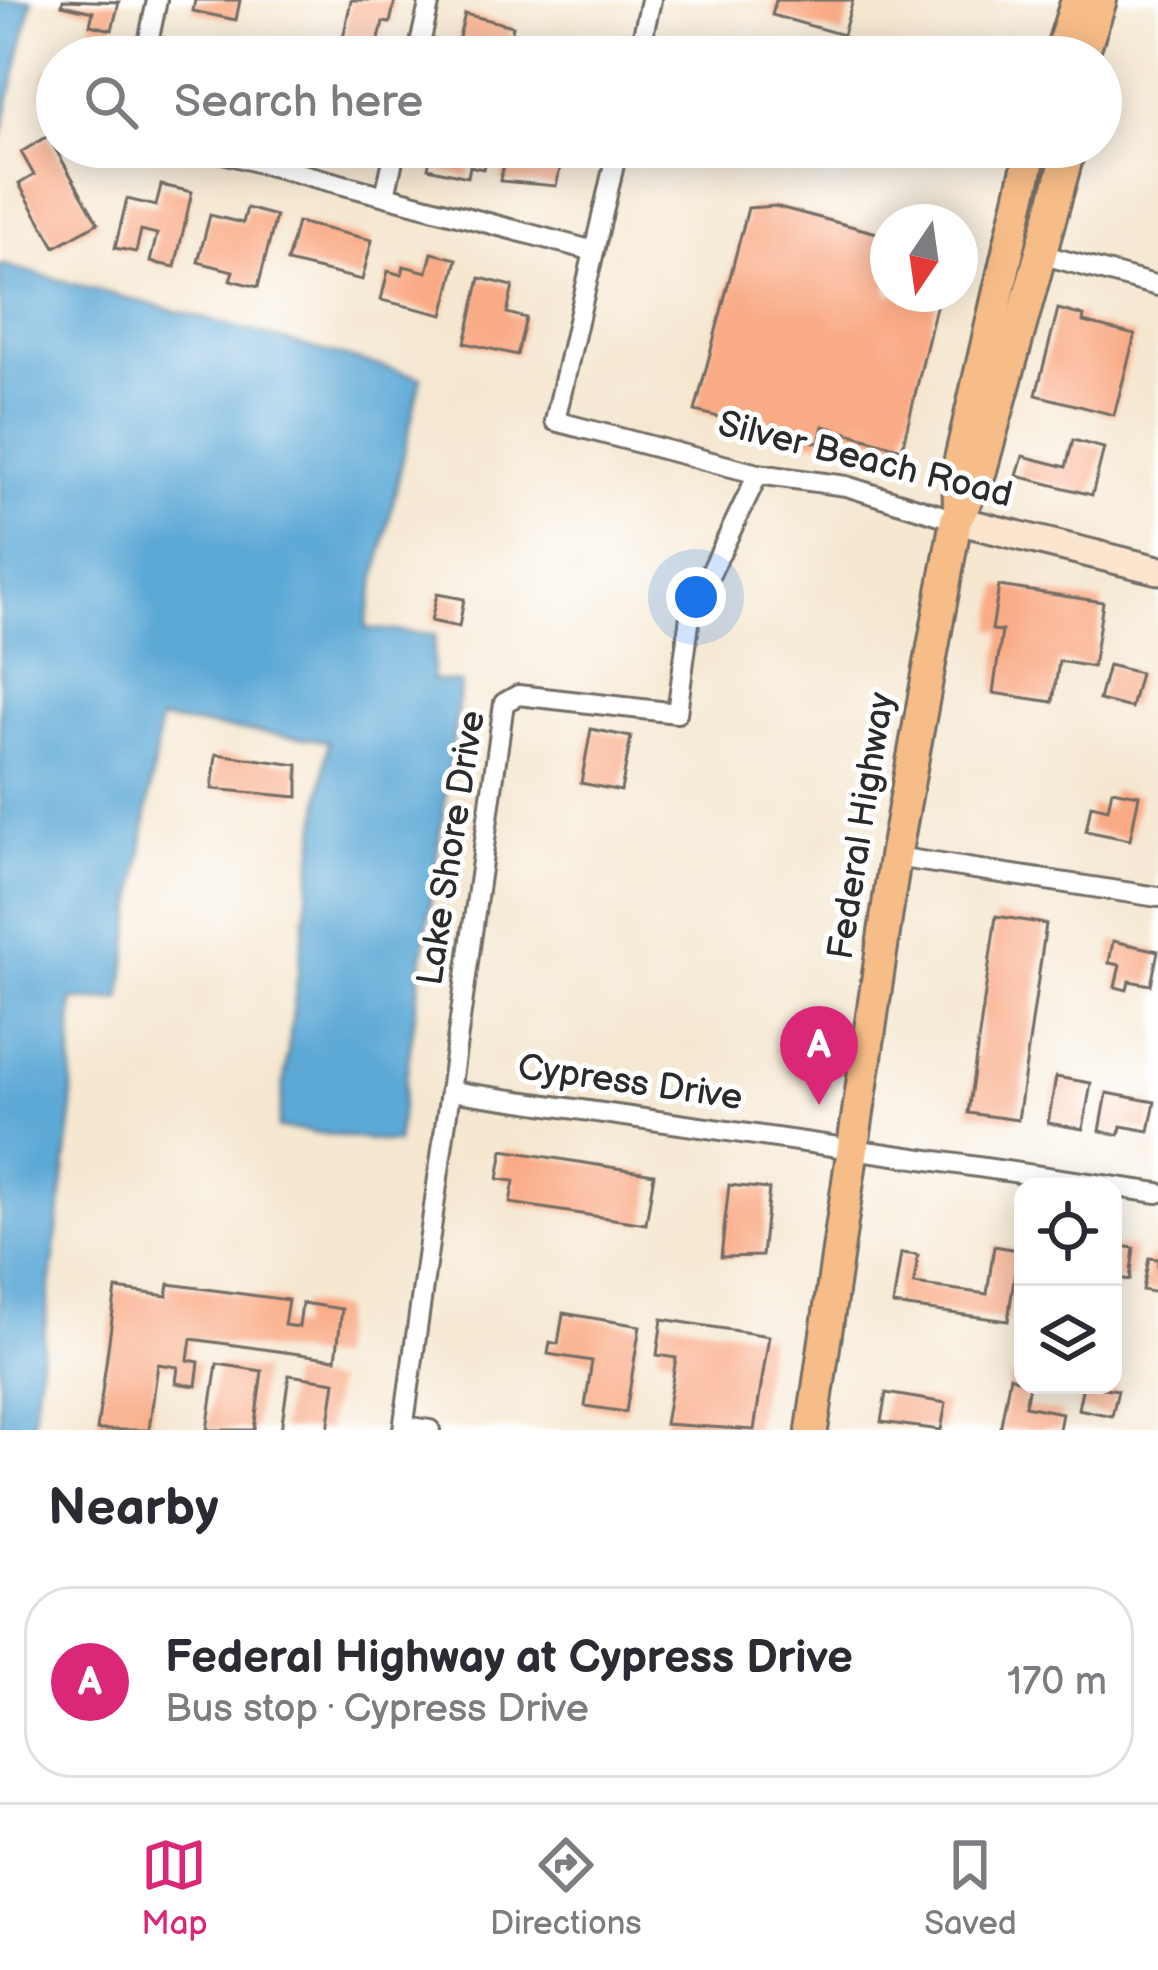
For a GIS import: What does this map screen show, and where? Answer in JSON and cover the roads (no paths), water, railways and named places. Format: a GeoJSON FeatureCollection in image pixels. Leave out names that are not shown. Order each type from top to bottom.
{"type":"FeatureCollection","features":[{"type":"Feature","properties":{"kind":"main road"},"geometry":{"type":"LineString","coordinates":[[1066,36],[1077,0]]}},
{"type":"Feature","properties":{"kind":"main road"},"geometry":{"type":"LineString","coordinates":[[1089,36],[1101,0]]}},
{"type":"Feature","properties":{"kind":"main road"},"geometry":{"type":"LineString","coordinates":[[1105,36],[1116,0]]}},
{"type":"Feature","properties":{"kind":"main road"},"geometry":{"type":"LineString","coordinates":[[958,514],[958,467],[1027,168]]}},
{"type":"Feature","properties":{"kind":"main road"},"geometry":{"type":"LineString","coordinates":[[958,514],[980,474],[1064,168]]}},
{"type":"Feature","properties":{"kind":"main road","name":"Federal Highway"},"geometry":{"type":"LineString","coordinates":[[812,1430],[895,857],[958,514]]}},
{"type":"Feature","properties":{"kind":"street"},"geometry":{"type":"LineString","coordinates":[[149,36],[157,0]]}},
{"type":"Feature","properties":{"kind":"street"},"geometry":{"type":"LineString","coordinates":[[422,36],[430,0]]}},
{"type":"Feature","properties":{"kind":"street"},"geometry":{"type":"LineString","coordinates":[[643,36],[651,0]]}},
{"type":"Feature","properties":{"kind":"street"},"geometry":{"type":"LineString","coordinates":[[281,168],[594,251],[613,168]]}},
{"type":"Feature","properties":{"kind":"street"},"geometry":{"type":"LineString","coordinates":[[385,195],[391,168]]}},
{"type":"Feature","properties":{"kind":"street","name":"Silver Beach Road"},"geometry":{"type":"LineString","coordinates":[[594,251],[555,421],[758,474],[847,486],[1158,570]]}},
{"type":"Feature","properties":{"kind":"street"},"geometry":{"type":"LineString","coordinates":[[1040,254],[1158,286]]}},
{"type":"Feature","properties":{"kind":"street","name":"Lake Shore Drive"},"geometry":{"type":"LineString","coordinates":[[404,1428],[504,703],[518,695],[677,713],[690,616],[758,474]]}},
{"type":"Feature","properties":{"kind":"street"},"geometry":{"type":"LineString","coordinates":[[895,857],[1158,896]]}},
{"type":"Feature","properties":{"kind":"street","name":"Cypress Drive"},"geometry":{"type":"LineString","coordinates":[[450,1091],[1158,1193]]}},
{"type":"Feature","properties":{"kind":"street"},"geometry":{"type":"LineString","coordinates":[[404,1428],[430,1430]]}},
{"type":"Feature","properties":{"kind":"water"},"geometry":{"type":"Polygon","coordinates":[[[0,0],[32,0],[0,142],[0,0]]]}},
{"type":"Feature","properties":{"kind":"water"},"geometry":{"type":"Polygon","coordinates":[[[0,264],[421,377],[365,628],[435,635],[432,680],[461,683],[397,1143],[278,1128],[328,741],[160,720],[121,1000],[72,1000],[72,1115],[32,1430],[0,1430],[0,264]]]}},
{"type":"Feature","properties":{"kind":"place","name":"Federal Highway at Cypress Drive"},"geometry":{"type":"Point","coordinates":[819,1105]}}]}
